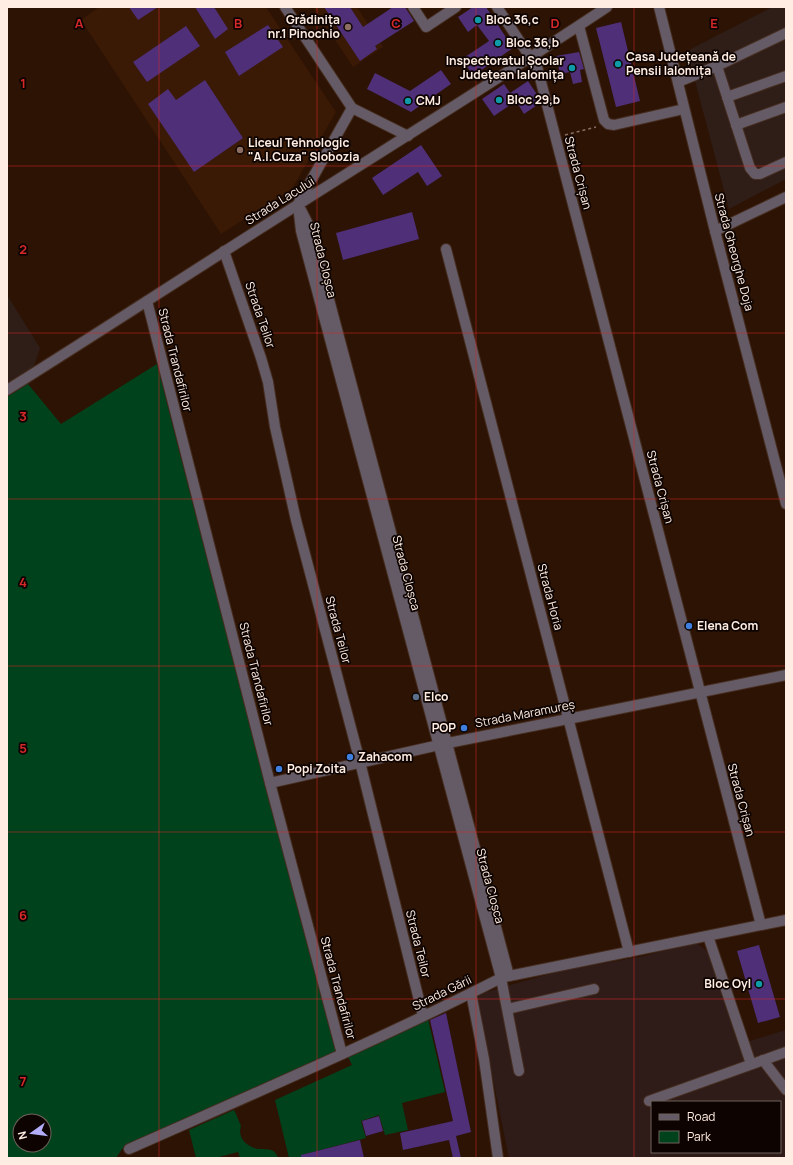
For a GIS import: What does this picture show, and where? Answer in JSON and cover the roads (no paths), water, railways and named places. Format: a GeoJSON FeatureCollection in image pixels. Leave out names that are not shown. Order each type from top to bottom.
{"type":"FeatureCollection","features":[{"type":"Feature","properties":{"kind":"street"},"geometry":{"type":"LineString","coordinates":[[285,7],[352,108],[408,136]]}},
{"type":"Feature","properties":{"kind":"street"},"geometry":{"type":"LineString","coordinates":[[413,7],[426,27],[456,7]]}},
{"type":"Feature","properties":{"kind":"street","name":"Strada Crișan"},"geometry":{"type":"LineString","coordinates":[[497,7],[532,56],[556,138],[761,925]]}},
{"type":"Feature","properties":{"kind":"street","name":"Strada Lacului"},"geometry":{"type":"LineString","coordinates":[[7,390],[224,251],[408,136],[607,7]]}},
{"type":"Feature","properties":{"kind":"street","name":"Strada Gheorghe Doja"},"geometry":{"type":"LineString","coordinates":[[659,7],[715,231],[786,504]]}},
{"type":"Feature","properties":{"kind":"street"},"geometry":{"type":"LineString","coordinates":[[579,26],[604,120],[608,124],[614,125],[684,109]]}},
{"type":"Feature","properties":{"kind":"street"},"geometry":{"type":"LineString","coordinates":[[678,82],[717,66],[786,33]]}},
{"type":"Feature","properties":{"kind":"street"},"geometry":{"type":"LineString","coordinates":[[717,66],[750,168],[754,174],[760,174],[786,162]]}},
{"type":"Feature","properties":{"kind":"street"},"geometry":{"type":"LineString","coordinates":[[727,97],[786,76]]}},
{"type":"Feature","properties":{"kind":"street"},"geometry":{"type":"LineString","coordinates":[[736,125],[786,107]]}},
{"type":"Feature","properties":{"kind":"street"},"geometry":{"type":"LineString","coordinates":[[298,205],[352,108]]}},
{"type":"Feature","properties":{"kind":"street"},"geometry":{"type":"LineString","coordinates":[[715,231],[786,197]]}},
{"type":"Feature","properties":{"kind":"street","name":"Strada Cloșca"},"geometry":{"type":"LineString","coordinates":[[298,205],[303,239],[443,744],[505,977],[508,1009],[519,1071]]}},
{"type":"Feature","properties":{"kind":"street","name":"Strada Horia"},"geometry":{"type":"LineString","coordinates":[[446,249],[629,952]]}},
{"type":"Feature","properties":{"kind":"street","name":"Strada Teilor"},"geometry":{"type":"LineString","coordinates":[[224,251],[268,382],[275,427],[296,520],[360,762],[423,1016]]}},
{"type":"Feature","properties":{"kind":"street","name":"Strada Trandafirilor"},"geometry":{"type":"LineString","coordinates":[[147,301],[270,783],[342,1054]]}},
{"type":"Feature","properties":{"kind":"street","name":"Strada Maramureș"},"geometry":{"type":"LineString","coordinates":[[270,783],[443,744],[786,675]]}},
{"type":"Feature","properties":{"kind":"street","name":"Strada Gării"},"geometry":{"type":"LineString","coordinates":[[129,1149],[342,1054],[505,977],[786,920]]}},
{"type":"Feature","properties":{"kind":"street"},"geometry":{"type":"LineString","coordinates":[[708,936],[751,1064]]}},
{"type":"Feature","properties":{"kind":"street"},"geometry":{"type":"LineString","coordinates":[[508,1009],[594,989]]}},
{"type":"Feature","properties":{"kind":"street"},"geometry":{"type":"LineString","coordinates":[[471,993],[484,1059],[498,1158]]}},
{"type":"Feature","properties":{"kind":"street"},"geometry":{"type":"LineString","coordinates":[[649,1101],[786,1052]]}},
{"type":"Feature","properties":{"kind":"street"},"geometry":{"type":"LineString","coordinates":[[763,1060],[786,1090]]}},
{"type":"Feature","properties":{"kind":"place","name":"Bloc 36,c"},"geometry":{"type":"Point","coordinates":[478,20]}},
{"type":"Feature","properties":{"kind":"place","name":"Grădinița nr.1 Pinochio"},"geometry":{"type":"Point","coordinates":[348,27]}},
{"type":"Feature","properties":{"kind":"place","name":"Bloc 36,b"},"geometry":{"type":"Point","coordinates":[498,43]}},
{"type":"Feature","properties":{"kind":"place","name":"Casa Județeană de Pensii Ialomița"},"geometry":{"type":"Point","coordinates":[618,64]}},
{"type":"Feature","properties":{"kind":"place","name":"Inspectoratul Școlar Județean Ialomița"},"geometry":{"type":"Point","coordinates":[572,68]}},
{"type":"Feature","properties":{"kind":"place","name":"Bloc 29,b"},"geometry":{"type":"Point","coordinates":[499,100]}},
{"type":"Feature","properties":{"kind":"place","name":"CMJ"},"geometry":{"type":"Point","coordinates":[408,101]}},
{"type":"Feature","properties":{"kind":"place","name":"Liceul Tehnologic \"A.I.Cuza\" Slobozia"},"geometry":{"type":"Point","coordinates":[240,150]}},
{"type":"Feature","properties":{"kind":"place","name":"Elena Com"},"geometry":{"type":"Point","coordinates":[689,626]}},
{"type":"Feature","properties":{"kind":"place","name":"Elco"},"geometry":{"type":"Point","coordinates":[416,697]}},
{"type":"Feature","properties":{"kind":"place","name":"POP"},"geometry":{"type":"Point","coordinates":[464,728]}},
{"type":"Feature","properties":{"kind":"place","name":"Zahacom"},"geometry":{"type":"Point","coordinates":[350,757]}},
{"type":"Feature","properties":{"kind":"place","name":"Popi Zoita"},"geometry":{"type":"Point","coordinates":[279,769]}},
{"type":"Feature","properties":{"kind":"place","name":"Bloc Oyl"},"geometry":{"type":"Point","coordinates":[759,984]}}]}
